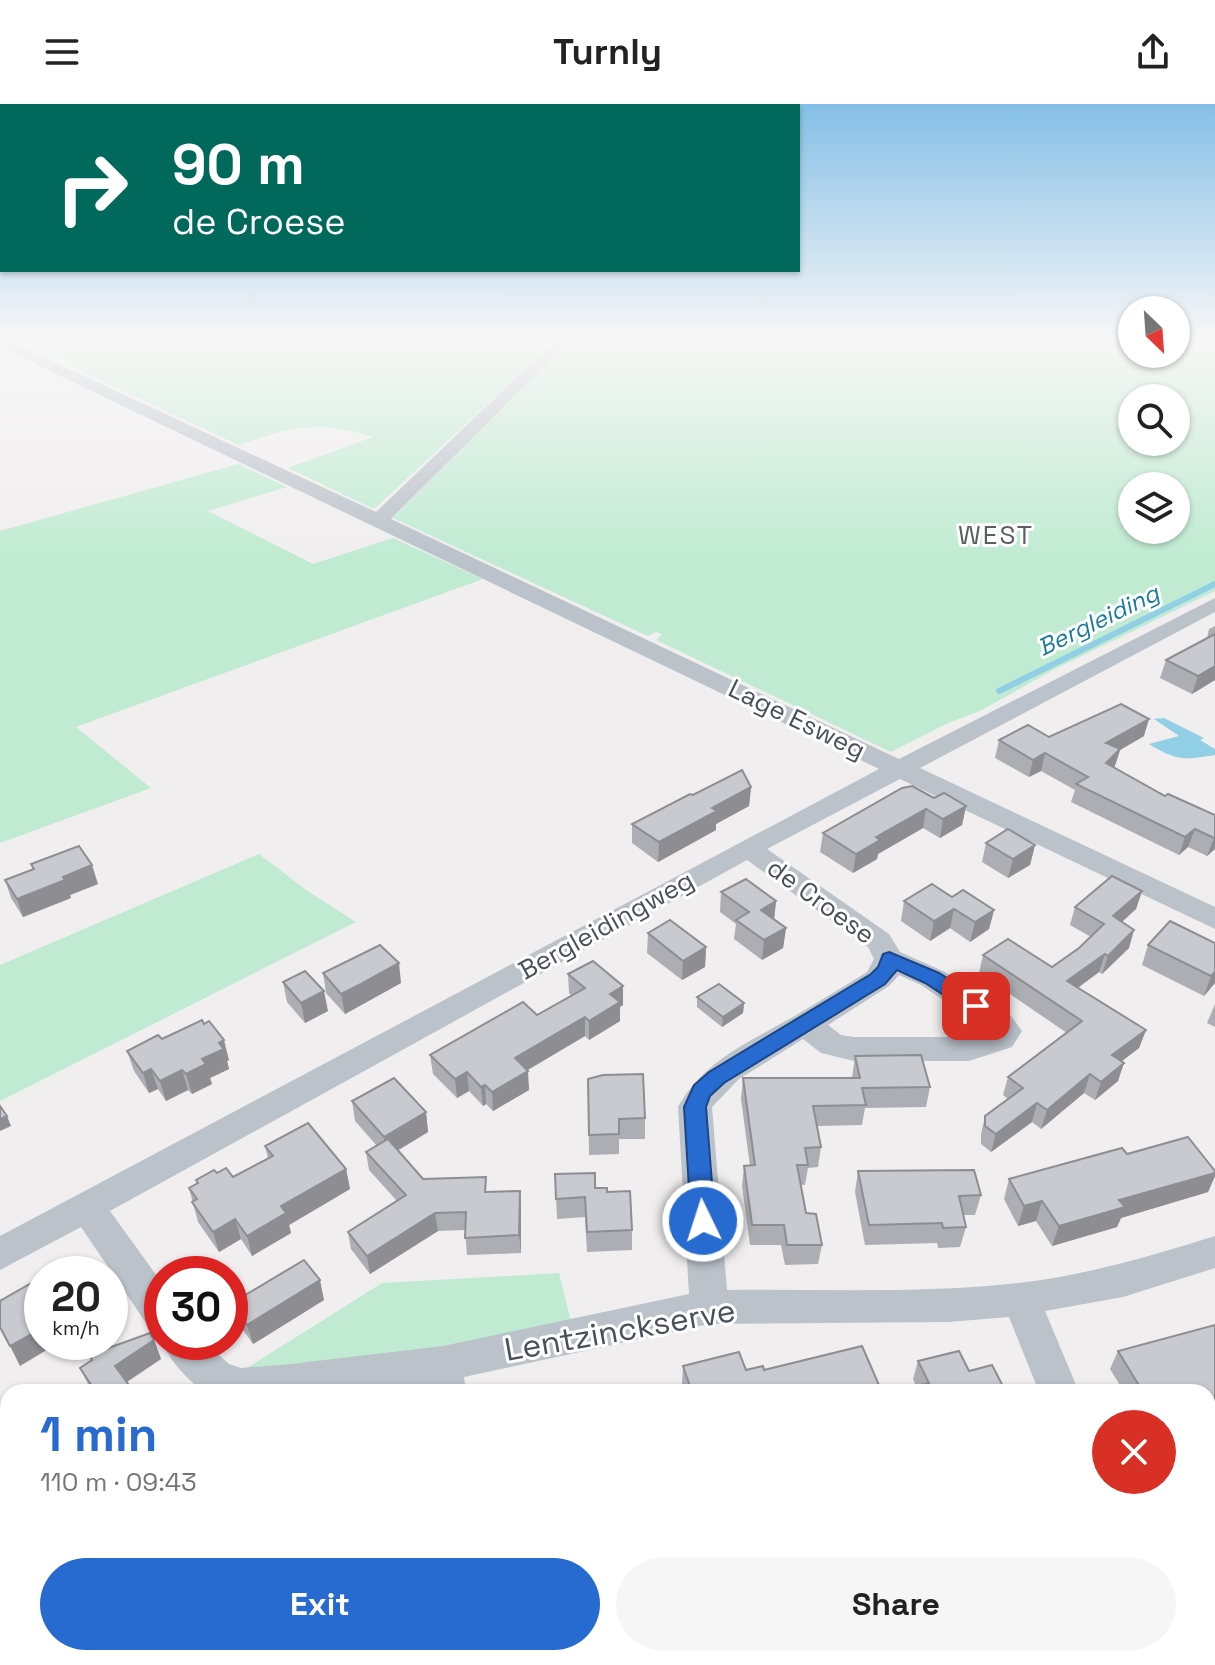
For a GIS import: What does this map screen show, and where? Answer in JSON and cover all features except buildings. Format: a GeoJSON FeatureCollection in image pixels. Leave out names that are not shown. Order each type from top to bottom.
{"type":"FeatureCollection","features":[{"type":"Feature","properties":{"kind":"street","name":"Lage Esweg"},"geometry":{"type":"LineString","coordinates":[[145,410],[1215,919]]}},
{"type":"Feature","properties":{"kind":"street"},"geometry":{"type":"LineString","coordinates":[[378,521],[492,410]]}},
{"type":"Feature","properties":{"kind":"street","name":"Bergleidingweg"},"geometry":{"type":"LineString","coordinates":[[0,1254],[748,848],[902,769],[1107,657],[1215,604]]}},
{"type":"Feature","properties":{"kind":"street","name":"de Croese"},"geometry":{"type":"LineString","coordinates":[[748,848],[879,941],[889,959],[932,978],[997,1020],[1006,1031],[1001,1039],[969,1049],[854,1049],[832,1045],[805,1024]]}},
{"type":"Feature","properties":{"kind":"street","name":"de Croese"},"geometry":{"type":"LineString","coordinates":[[709,1307],[695,1107],[701,1091],[717,1077],[878,979],[887,970],[889,959]]}},
{"type":"Feature","properties":{"kind":"street"},"geometry":{"type":"LineString","coordinates":[[87,1207],[144,1288]]}},
{"type":"Feature","properties":{"kind":"street","name":"Lentzinckserve"},"geometry":{"type":"LineString","coordinates":[[292,1384],[444,1378],[709,1307],[948,1305],[1021,1299],[1123,1281],[1215,1252]]}},
{"type":"Feature","properties":{"kind":"street"},"geometry":{"type":"LineString","coordinates":[[1021,1299],[1056,1384]]}},
{"type":"Feature","properties":{"kind":"street","name":"Lentzinckserve"},"geometry":{"type":"LineString","coordinates":[[195,1360],[217,1379],[234,1384]]}},
{"type":"Feature","properties":{"kind":"green space"},"geometry":{"type":"Polygon","coordinates":[[[164,410],[481,410],[374,509],[288,468],[373,437],[320,427],[275,433],[239,445],[164,410]]]}},
{"type":"Feature","properties":{"kind":"green space"},"geometry":{"type":"Polygon","coordinates":[[[501,410],[1118,410],[1118,456],[1190,456],[1190,410],[1215,410],[1215,591],[1053,670],[982,710],[891,752],[656,640],[662,634],[656,632],[648,636],[393,518],[501,410]]]}},
{"type":"Feature","properties":{"kind":"green space"},"geometry":{"type":"Polygon","coordinates":[[[238,464],[287,487],[208,511],[313,564],[393,538],[483,579],[76,727],[151,788],[0,843],[0,531],[238,464]]]}},
{"type":"Feature","properties":{"kind":"green space"},"geometry":{"type":"Polygon","coordinates":[[[259,854],[309,892],[356,922],[0,1101],[0,965],[259,854]]]}},
{"type":"Feature","properties":{"kind":"green space"},"geometry":{"type":"Polygon","coordinates":[[[559,1273],[571,1321],[436,1350],[239,1373],[382,1283],[559,1273]]]}},
{"type":"Feature","properties":{"kind":"water"},"geometry":{"type":"Polygon","coordinates":[[[1164,718],[1204,738],[1200,740],[1215,749],[1215,755],[1180,758],[1149,744],[1179,736],[1154,719],[1164,718]]]}},
{"type":"Feature","properties":{"kind":"waterway","name":"Bergleiding"},"geometry":{"type":"LineString","coordinates":[[999,691],[1215,584]]}},
{"type":"Feature","properties":{"kind":"district","name":"WEST"},"geometry":{"type":"Point","coordinates":[996,535]}},
{"type":"Feature","properties":{"kind":"route"},"geometry":{"type":"LineString","coordinates":[[703,1221],[695,1107],[701,1091],[717,1077],[878,979],[887,970],[889,959],[932,978],[976,1006]]}}]}
